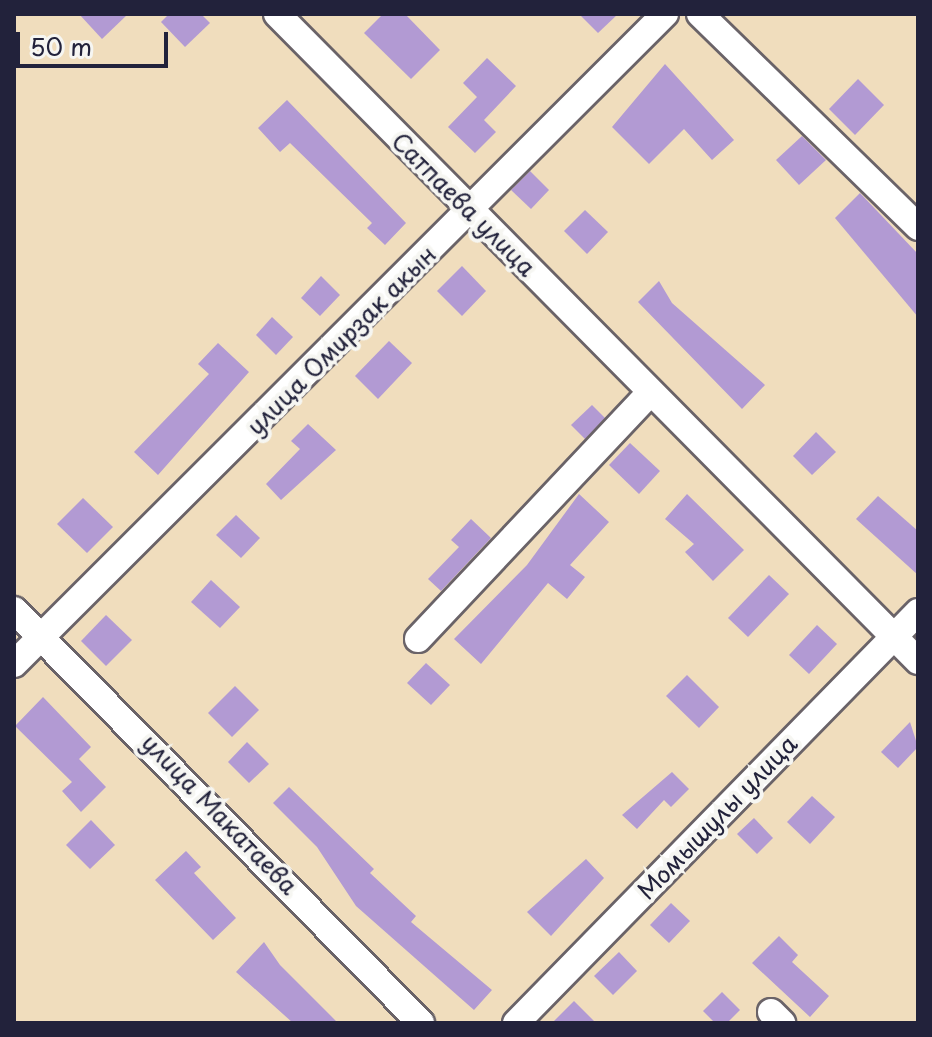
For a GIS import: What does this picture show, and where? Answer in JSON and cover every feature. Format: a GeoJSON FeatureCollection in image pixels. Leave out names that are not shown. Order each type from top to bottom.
{"type":"FeatureCollection","features":[{"type":"Feature","properties":{"kind":"street","name":"Сатпаева улица"},"geometry":{"type":"LineString","coordinates":[[277,14],[918,661]]}},
{"type":"Feature","properties":{"kind":"street","name":"улица Омирзак акын"},"geometry":{"type":"LineString","coordinates":[[14,664],[471,212],[665,14]]}},
{"type":"Feature","properties":{"kind":"street"},"geometry":{"type":"LineString","coordinates":[[700,14],[918,227]]}},
{"type":"Feature","properties":{"kind":"street"},"geometry":{"type":"LineString","coordinates":[[418,639],[650,393]]}},
{"type":"Feature","properties":{"kind":"street","name":"улица Макатаева"},"geometry":{"type":"LineString","coordinates":[[14,610],[421,1023]]}},
{"type":"Feature","properties":{"kind":"street","name":"Момышулы улица"},"geometry":{"type":"LineString","coordinates":[[516,1023],[918,612]]}},
{"type":"Feature","properties":{"kind":"building"},"geometry":{"type":"Polygon","coordinates":[[[79,14],[128,14],[102,39],[79,14]]]}},
{"type":"Feature","properties":{"kind":"building"},"geometry":{"type":"Polygon","coordinates":[[[169,14],[201,14],[210,23],[185,47],[161,22],[169,14]]]}},
{"type":"Feature","properties":{"kind":"building"},"geometry":{"type":"Polygon","coordinates":[[[383,14],[405,14],[440,50],[411,79],[364,33],[383,14]]]}},
{"type":"Feature","properties":{"kind":"building"},"geometry":{"type":"Polygon","coordinates":[[[579,14],[618,14],[598,33],[579,14]]]}},
{"type":"Feature","properties":{"kind":"building"},"geometry":{"type":"Polygon","coordinates":[[[487,58],[516,86],[484,120],[496,132],[475,153],[448,127],[477,97],[463,83],[487,58]]]}},
{"type":"Feature","properties":{"kind":"building"},"geometry":{"type":"Polygon","coordinates":[[[665,64],[734,140],[712,160],[684,129],[649,164],[612,127],[665,64]]]}},
{"type":"Feature","properties":{"kind":"building"},"geometry":{"type":"Polygon","coordinates":[[[858,79],[884,105],[855,135],[829,109],[858,79]]]}},
{"type":"Feature","properties":{"kind":"building"},"geometry":{"type":"Polygon","coordinates":[[[287,100],[406,223],[385,245],[367,228],[372,223],[290,143],[280,152],[258,128],[287,100]]]}},
{"type":"Feature","properties":{"kind":"building"},"geometry":{"type":"Polygon","coordinates":[[[802,136],[826,160],[799,185],[776,160],[802,136]]]}},
{"type":"Feature","properties":{"kind":"building"},"geometry":{"type":"Polygon","coordinates":[[[530,171],[549,190],[531,209],[511,190],[530,171]]]}},
{"type":"Feature","properties":{"kind":"building"},"geometry":{"type":"Polygon","coordinates":[[[860,193],[918,254],[918,317],[835,218],[860,193]]]}},
{"type":"Feature","properties":{"kind":"building"},"geometry":{"type":"Polygon","coordinates":[[[585,210],[608,232],[587,254],[564,231],[585,210]]]}},
{"type":"Feature","properties":{"kind":"building"},"geometry":{"type":"Polygon","coordinates":[[[462,266],[486,291],[462,316],[437,291],[462,266]]]}},
{"type":"Feature","properties":{"kind":"building"},"geometry":{"type":"Polygon","coordinates":[[[321,276],[340,295],[320,316],[301,298],[321,276]]]}},
{"type":"Feature","properties":{"kind":"building"},"geometry":{"type":"Polygon","coordinates":[[[659,281],[672,303],[765,385],[742,409],[638,302],[659,281]]]}},
{"type":"Feature","properties":{"kind":"building"},"geometry":{"type":"Polygon","coordinates":[[[272,317],[293,337],[276,355],[256,335],[272,317]]]}},
{"type":"Feature","properties":{"kind":"building"},"geometry":{"type":"Polygon","coordinates":[[[389,341],[412,363],[378,399],[355,376],[389,341]]]}},
{"type":"Feature","properties":{"kind":"building"},"geometry":{"type":"Polygon","coordinates":[[[218,343],[249,372],[158,475],[134,452],[209,374],[198,364],[218,343]]]}},
{"type":"Feature","properties":{"kind":"building"},"geometry":{"type":"Polygon","coordinates":[[[592,405],[605,418],[585,439],[571,425],[592,405]]]}},
{"type":"Feature","properties":{"kind":"building"},"geometry":{"type":"Polygon","coordinates":[[[308,424],[336,450],[281,500],[266,484],[300,449],[291,441],[308,424]]]}},
{"type":"Feature","properties":{"kind":"building"},"geometry":{"type":"Polygon","coordinates":[[[816,432],[836,452],[812,475],[793,456],[816,432]]]}},
{"type":"Feature","properties":{"kind":"building"},"geometry":{"type":"Polygon","coordinates":[[[630,443],[660,471],[639,494],[609,465],[630,443]]]}},
{"type":"Feature","properties":{"kind":"building"},"geometry":{"type":"Polygon","coordinates":[[[579,494],[609,522],[570,565],[585,577],[567,599],[548,583],[481,664],[454,639],[527,565],[579,494]]]}},
{"type":"Feature","properties":{"kind":"building"},"geometry":{"type":"Polygon","coordinates":[[[687,494],[744,550],[713,581],[685,552],[694,544],[665,519],[687,494]]]}},
{"type":"Feature","properties":{"kind":"building"},"geometry":{"type":"Polygon","coordinates":[[[878,496],[918,531],[918,575],[856,519],[878,496]]]}},
{"type":"Feature","properties":{"kind":"building"},"geometry":{"type":"Polygon","coordinates":[[[83,498],[113,527],[87,553],[57,524],[83,498]]]}},
{"type":"Feature","properties":{"kind":"building"},"geometry":{"type":"Polygon","coordinates":[[[236,515],[260,538],[241,558],[216,535],[236,515]]]}},
{"type":"Feature","properties":{"kind":"building"},"geometry":{"type":"Polygon","coordinates":[[[471,519],[491,538],[441,591],[428,579],[459,547],[451,540],[471,519]]]}},
{"type":"Feature","properties":{"kind":"building"},"geometry":{"type":"Polygon","coordinates":[[[769,575],[789,594],[748,637],[728,618],[769,575]]]}},
{"type":"Feature","properties":{"kind":"building"},"geometry":{"type":"Polygon","coordinates":[[[211,580],[240,607],[220,628],[191,602],[211,580]]]}},
{"type":"Feature","properties":{"kind":"building"},"geometry":{"type":"Polygon","coordinates":[[[106,615],[132,640],[106,666],[81,641],[106,615]]]}},
{"type":"Feature","properties":{"kind":"building"},"geometry":{"type":"Polygon","coordinates":[[[817,625],[837,644],[809,674],[789,655],[817,625]]]}},
{"type":"Feature","properties":{"kind":"building"},"geometry":{"type":"Polygon","coordinates":[[[426,663],[450,685],[431,705],[407,683],[426,663]]]}},
{"type":"Feature","properties":{"kind":"building"},"geometry":{"type":"Polygon","coordinates":[[[687,675],[719,707],[699,728],[666,696],[687,675]]]}},
{"type":"Feature","properties":{"kind":"building"},"geometry":{"type":"Polygon","coordinates":[[[235,686],[259,710],[232,737],[208,713],[235,686]]]}},
{"type":"Feature","properties":{"kind":"building"},"geometry":{"type":"Polygon","coordinates":[[[43,697],[91,747],[79,759],[106,787],[81,812],[62,791],[72,782],[15,726],[43,697]]]}},
{"type":"Feature","properties":{"kind":"building"},"geometry":{"type":"Polygon","coordinates":[[[910,722],[918,747],[898,768],[881,752],[910,722]]]}},
{"type":"Feature","properties":{"kind":"building"},"geometry":{"type":"Polygon","coordinates":[[[247,742],[269,764],[249,783],[228,762],[247,742]]]}},
{"type":"Feature","properties":{"kind":"building"},"geometry":{"type":"Polygon","coordinates":[[[672,772],[689,789],[671,807],[664,800],[637,829],[622,815],[672,772]]]}},
{"type":"Feature","properties":{"kind":"building"},"geometry":{"type":"Polygon","coordinates":[[[289,787],[374,869],[370,873],[416,916],[411,922],[492,990],[474,1010],[356,906],[317,847],[273,803],[289,787]]]}},
{"type":"Feature","properties":{"kind":"building"},"geometry":{"type":"Polygon","coordinates":[[[812,796],[835,817],[810,844],[787,822],[812,796]]]}},
{"type":"Feature","properties":{"kind":"building"},"geometry":{"type":"Polygon","coordinates":[[[754,818],[773,838],[757,854],[737,834],[754,818]]]}},
{"type":"Feature","properties":{"kind":"building"},"geometry":{"type":"Polygon","coordinates":[[[91,820],[115,845],[90,869],[66,845],[91,820]]]}},
{"type":"Feature","properties":{"kind":"building"},"geometry":{"type":"Polygon","coordinates":[[[186,851],[201,867],[194,873],[236,918],[213,940],[155,880],[186,851]]]}},
{"type":"Feature","properties":{"kind":"building"},"geometry":{"type":"Polygon","coordinates":[[[586,859],[604,878],[551,936],[527,912],[586,859]]]}},
{"type":"Feature","properties":{"kind":"building"},"geometry":{"type":"Polygon","coordinates":[[[671,903],[690,921],[669,943],[650,925],[671,903]]]}},
{"type":"Feature","properties":{"kind":"building"},"geometry":{"type":"Polygon","coordinates":[[[779,936],[798,955],[792,962],[829,996],[810,1017],[752,963],[779,936]]]}},
{"type":"Feature","properties":{"kind":"building"},"geometry":{"type":"Polygon","coordinates":[[[264,942],[280,965],[338,1023],[293,1023],[236,972],[264,942]]]}},
{"type":"Feature","properties":{"kind":"building"},"geometry":{"type":"Polygon","coordinates":[[[619,952],[637,971],[613,995],[594,976],[619,952]]]}},
{"type":"Feature","properties":{"kind":"building"},"geometry":{"type":"Polygon","coordinates":[[[722,992],[740,1010],[727,1023],[715,1023],[703,1011],[722,992]]]}},
{"type":"Feature","properties":{"kind":"building"},"geometry":{"type":"Polygon","coordinates":[[[574,1001],[596,1023],[552,1023],[574,1001]]]}}]}
